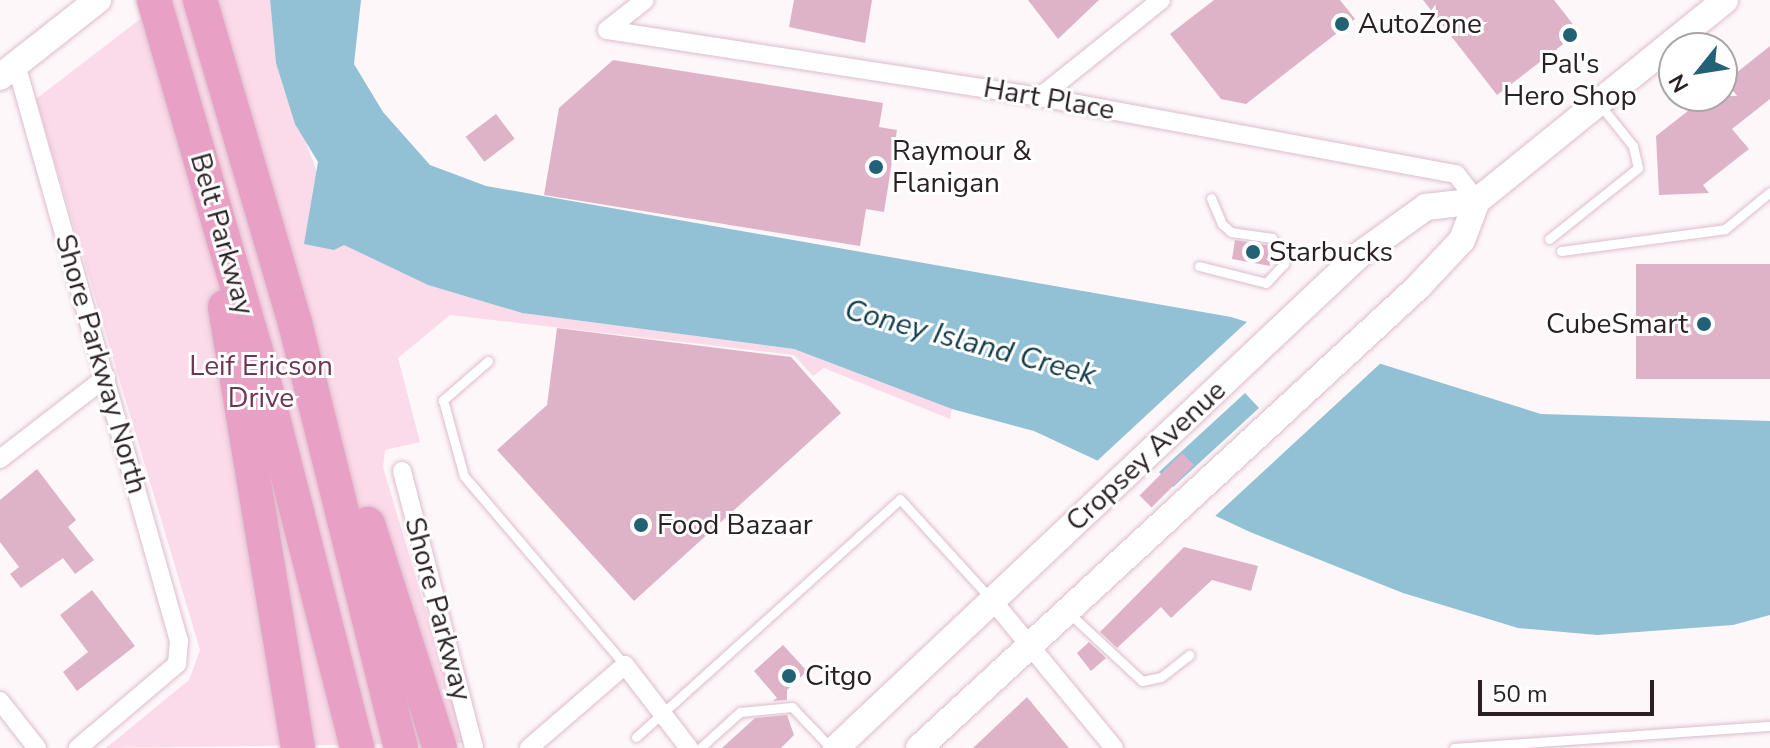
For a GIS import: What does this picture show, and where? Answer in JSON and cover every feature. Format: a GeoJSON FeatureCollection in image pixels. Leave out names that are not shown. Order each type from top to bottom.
{"type":"FeatureCollection","features":[{"type":"Feature","properties":{"kind":"highway","name":"Belt Parkway"},"geometry":{"type":"LineString","coordinates":[[154,0],[208,184],[243,350],[357,748]]}},
{"type":"Feature","properties":{"kind":"highway","name":"Belt Parkway"},"geometry":{"type":"LineString","coordinates":[[200,0],[295,323],[401,748]]}},
{"type":"Feature","properties":{"kind":"highway"},"geometry":{"type":"LineString","coordinates":[[295,323],[351,464],[440,748]]}},
{"type":"Feature","properties":{"kind":"highway"},"geometry":{"type":"LineString","coordinates":[[243,350],[298,748]]}},
{"type":"Feature","properties":{"kind":"main road"},"geometry":{"type":"LineString","coordinates":[[8,71],[98,0]]}},
{"type":"Feature","properties":{"kind":"main road"},"geometry":{"type":"LineString","coordinates":[[919,748],[1156,531],[1462,240],[1477,201],[1725,0]]}},
{"type":"Feature","properties":{"kind":"main road","name":"Cropsey Avenue"},"geometry":{"type":"LineString","coordinates":[[834,748],[1358,256],[1426,207],[1477,201]]}},
{"type":"Feature","properties":{"kind":"street","name":"Hart Place"},"geometry":{"type":"LineString","coordinates":[[645,0],[607,30],[1040,97],[1456,174],[1477,201]]}},
{"type":"Feature","properties":{"kind":"street"},"geometry":{"type":"LineString","coordinates":[[1040,97],[1161,0]]}},
{"type":"Feature","properties":{"kind":"street","name":"Shore Parkway North"},"geometry":{"type":"LineString","coordinates":[[8,71],[106,377],[179,641],[177,664],[78,748]]}},
{"type":"Feature","properties":{"kind":"street"},"geometry":{"type":"LineString","coordinates":[[0,459],[106,377]]}},
{"type":"Feature","properties":{"kind":"street","name":"Shore Parkway"},"geometry":{"type":"LineString","coordinates":[[402,471],[474,748]]}},
{"type":"Feature","properties":{"kind":"street"},"geometry":{"type":"LineString","coordinates":[[993,601],[1114,748]]}},
{"type":"Feature","properties":{"kind":"street"},"geometry":{"type":"LineString","coordinates":[[529,748],[625,665],[689,748]]}},
{"type":"Feature","properties":{"kind":"street"},"geometry":{"type":"LineString","coordinates":[[0,701],[37,748]]}},
{"type":"Feature","properties":{"kind":"lane"},"geometry":{"type":"LineString","coordinates":[[1549,239],[1638,168],[1633,146],[1598,103]]}},
{"type":"Feature","properties":{"kind":"lane"},"geometry":{"type":"LineString","coordinates":[[1561,251],[1725,229],[1770,192]]}},
{"type":"Feature","properties":{"kind":"lane"},"geometry":{"type":"LineString","coordinates":[[1199,266],[1266,283],[1284,264],[1272,238],[1231,232],[1222,224],[1211,198]]}},
{"type":"Feature","properties":{"kind":"lane"},"geometry":{"type":"LineString","coordinates":[[488,361],[443,400],[464,476],[625,665]]}},
{"type":"Feature","properties":{"kind":"lane"},"geometry":{"type":"LineString","coordinates":[[636,737],[900,499],[993,601]]}},
{"type":"Feature","properties":{"kind":"lane"},"geometry":{"type":"LineString","coordinates":[[1068,611],[1142,681],[1161,677],[1189,655]]}},
{"type":"Feature","properties":{"kind":"lane"},"geometry":{"type":"LineString","coordinates":[[700,748],[740,712],[792,707],[834,748]]}},
{"type":"Feature","properties":{"kind":"lane"},"geometry":{"type":"LineString","coordinates":[[1454,748],[1770,726]]}},
{"type":"Feature","properties":{"kind":"green space","name":"Leif Ericson Drive"},"geometry":{"type":"Polygon","coordinates":[[[165,0],[270,0],[276,63],[344,244],[428,285],[522,313],[794,349],[952,409],[950,419],[824,368],[813,376],[794,355],[450,315],[398,358],[420,442],[385,450],[383,467],[465,743],[106,748],[189,680],[200,650],[36,99],[165,0]]]}},
{"type":"Feature","properties":{"kind":"water","name":"Coney Island Creek"},"geometry":{"type":"Polygon","coordinates":[[[270,0],[361,0],[354,64],[383,112],[430,165],[486,186],[1231,317],[1541,414],[1770,421],[1770,615],[1733,625],[1597,635],[1518,628],[1403,593],[1250,532],[1034,431],[952,409],[794,349],[522,313],[428,285],[344,245],[334,250],[304,244],[318,162],[295,124],[276,63],[270,0]]]}},
{"type":"Feature","properties":{"kind":"pier"},"geometry":{"type":"Polygon","coordinates":[[[1250,319],[1383,361],[1213,518],[1096,462],[1250,319]],[[1245,393],[1159,472],[1173,487],[1259,408],[1245,393]]]}},
{"type":"Feature","properties":{"kind":"building"},"geometry":{"type":"Polygon","coordinates":[[[794,0],[872,0],[865,43],[789,27],[794,0]]]}},
{"type":"Feature","properties":{"kind":"building"},"geometry":{"type":"Polygon","coordinates":[[[1028,0],[1099,0],[1058,39],[1028,0]]]}},
{"type":"Feature","properties":{"kind":"building"},"geometry":{"type":"Polygon","coordinates":[[[1214,0],[1340,0],[1355,19],[1246,104],[1221,99],[1170,34],[1214,0]]]}},
{"type":"Feature","properties":{"kind":"building"},"geometry":{"type":"Polygon","coordinates":[[[1423,0],[1554,0],[1579,32],[1497,95],[1423,0]]]}},
{"type":"Feature","properties":{"kind":"building"},"geometry":{"type":"Polygon","coordinates":[[[1770,46],[1770,99],[1732,129],[1749,149],[1703,185],[1709,193],[1659,195],[1656,136],[1687,112],[1738,112],[1738,71],[1770,46]]]}},
{"type":"Feature","properties":{"kind":"building"},"geometry":{"type":"Polygon","coordinates":[[[613,60],[883,103],[879,127],[897,130],[884,212],[866,209],[860,246],[544,195],[559,108],[613,60]]]}},
{"type":"Feature","properties":{"kind":"building"},"geometry":{"type":"Polygon","coordinates":[[[496,114],[515,139],[484,162],[466,137],[496,114]]]}},
{"type":"Feature","properties":{"kind":"building","name":"Starbucks"},"geometry":{"type":"Polygon","coordinates":[[[1235,240],[1267,245],[1270,266],[1232,259],[1235,240]]]}},
{"type":"Feature","properties":{"kind":"building","name":"CubeSmart"},"geometry":{"type":"Polygon","coordinates":[[[1636,264],[1770,264],[1770,379],[1636,379],[1636,264]]]}},
{"type":"Feature","properties":{"kind":"building","name":"Food Bazaar"},"geometry":{"type":"Polygon","coordinates":[[[557,328],[791,357],[841,413],[634,601],[497,450],[547,405],[557,328]]]}},
{"type":"Feature","properties":{"kind":"building"},"geometry":{"type":"Polygon","coordinates":[[[1182,453],[1194,465],[1152,507],[1140,495],[1182,453]]]}},
{"type":"Feature","properties":{"kind":"building"},"geometry":{"type":"Polygon","coordinates":[[[37,469],[76,520],[68,527],[94,560],[75,574],[63,558],[21,588],[10,574],[19,567],[0,542],[0,500],[37,469]]]}},
{"type":"Feature","properties":{"kind":"building"},"geometry":{"type":"Polygon","coordinates":[[[1184,547],[1258,566],[1251,591],[1212,580],[1171,618],[1161,607],[1117,648],[1100,632],[1184,547]]]}},
{"type":"Feature","properties":{"kind":"building"},"geometry":{"type":"Polygon","coordinates":[[[92,590],[135,646],[77,691],[63,672],[88,652],[60,615],[92,590]]]}},
{"type":"Feature","properties":{"kind":"building"},"geometry":{"type":"Polygon","coordinates":[[[1089,642],[1106,658],[1091,671],[1077,653],[1089,642]]]}},
{"type":"Feature","properties":{"kind":"building"},"geometry":{"type":"Polygon","coordinates":[[[783,645],[807,671],[787,690],[787,700],[773,701],[777,698],[754,671],[783,645]]]}},
{"type":"Feature","properties":{"kind":"building"},"geometry":{"type":"Polygon","coordinates":[[[1027,697],[1069,748],[973,748],[1027,697]]]}},
{"type":"Feature","properties":{"kind":"building"},"geometry":{"type":"Polygon","coordinates":[[[787,715],[794,735],[781,748],[722,748],[755,718],[787,715]]]}},
{"type":"Feature","properties":{"kind":"place","name":"AutoZone"},"geometry":{"type":"Point","coordinates":[1342,24]}},
{"type":"Feature","properties":{"kind":"place","name":"Pal's Hero Shop"},"geometry":{"type":"Point","coordinates":[1570,35]}},
{"type":"Feature","properties":{"kind":"place","name":"Raymour & Flanigan"},"geometry":{"type":"Point","coordinates":[876,167]}},
{"type":"Feature","properties":{"kind":"place","name":"Starbucks"},"geometry":{"type":"Point","coordinates":[1253,252]}},
{"type":"Feature","properties":{"kind":"place","name":"CubeSmart"},"geometry":{"type":"Point","coordinates":[1704,324]}},
{"type":"Feature","properties":{"kind":"place","name":"Food Bazaar"},"geometry":{"type":"Point","coordinates":[641,525]}},
{"type":"Feature","properties":{"kind":"place","name":"Citgo"},"geometry":{"type":"Point","coordinates":[789,676]}}]}
